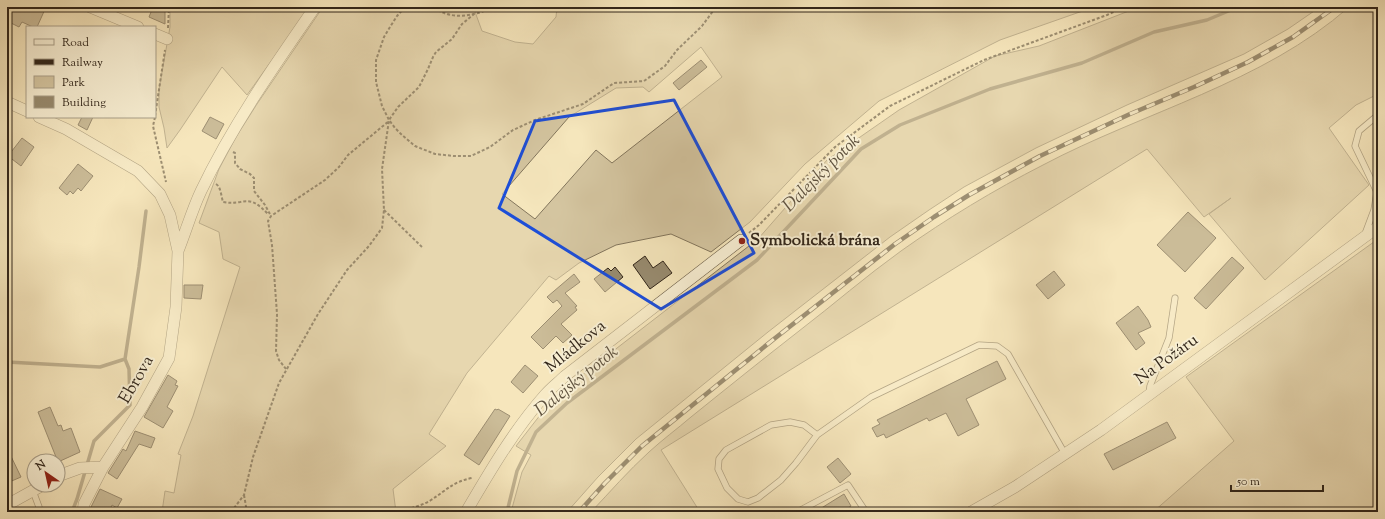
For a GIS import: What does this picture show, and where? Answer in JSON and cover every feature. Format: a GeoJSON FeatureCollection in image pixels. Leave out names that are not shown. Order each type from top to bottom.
{"type":"FeatureCollection","features":[{"type":"Feature","properties":{"kind":"street"},"geometry":{"type":"LineString","coordinates":[[90,7],[136,26]]}},
{"type":"Feature","properties":{"kind":"street"},"geometry":{"type":"LineString","coordinates":[[178,250],[201,192],[225,145],[263,83],[315,7]]}},
{"type":"Feature","properties":{"kind":"street"},"geometry":{"type":"LineString","coordinates":[[156,34],[167,39]]}},
{"type":"Feature","properties":{"kind":"street"},"geometry":{"type":"LineString","coordinates":[[7,102],[26,111]]}},
{"type":"Feature","properties":{"kind":"street"},"geometry":{"type":"LineString","coordinates":[[41,118],[66,129],[138,171],[160,194],[170,215],[178,250]]}},
{"type":"Feature","properties":{"kind":"street","name":"Na Požáru"},"geometry":{"type":"LineString","coordinates":[[971,512],[1015,487],[1102,430],[1378,227]]}},
{"type":"Feature","properties":{"kind":"street","name":"Mládkova"},"geometry":{"type":"LineString","coordinates":[[466,512],[514,435],[545,394],[565,376],[741,240]]}},
{"type":"Feature","properties":{"kind":"street","name":"Ebrova"},"geometry":{"type":"LineString","coordinates":[[83,512],[84,504],[99,467],[142,407],[169,358],[176,307],[178,250]]}},
{"type":"Feature","properties":{"kind":"street"},"geometry":{"type":"LineString","coordinates":[[66,473],[80,468],[99,467]]}},
{"type":"Feature","properties":{"kind":"street"},"geometry":{"type":"LineString","coordinates":[[7,505],[28,493]]}},
{"type":"Feature","properties":{"kind":"lane"},"geometry":{"type":"LineString","coordinates":[[1364,237],[1374,210],[1377,192],[1354,146],[1359,131],[1378,115]]}},
{"type":"Feature","properties":{"kind":"lane"},"geometry":{"type":"LineString","coordinates":[[1149,394],[1150,386],[1169,338],[1175,298]]}},
{"type":"Feature","properties":{"kind":"lane"},"geometry":{"type":"LineString","coordinates":[[817,435],[804,425],[790,422],[771,425],[726,450],[719,459],[718,469],[727,488],[738,499],[748,502],[758,498],[781,480],[817,435],[871,397],[979,345],[997,346],[1008,354],[1065,454]]}},
{"type":"Feature","properties":{"kind":"lane"},"geometry":{"type":"LineString","coordinates":[[797,512],[848,485],[866,512]]}},
{"type":"Feature","properties":{"kind":"lane"},"geometry":{"type":"LineString","coordinates":[[33,493],[39,507],[38,512]]}},
{"type":"Feature","properties":{"kind":"path"},"geometry":{"type":"LineString","coordinates":[[156,110],[167,39],[169,7]]}},
{"type":"Feature","properties":{"kind":"path"},"geometry":{"type":"LineString","coordinates":[[405,7],[390,27],[382,42],[376,60],[375,70],[382,106],[402,136],[415,146],[435,154],[454,156],[471,156],[490,147],[513,130],[535,120],[583,104],[614,82],[644,81],[665,66],[677,50],[702,26],[716,7]]}},
{"type":"Feature","properties":{"kind":"path"},"geometry":{"type":"LineString","coordinates":[[434,7],[443,14],[458,16],[484,12],[493,7]]}},
{"type":"Feature","properties":{"kind":"path"},"geometry":{"type":"LineString","coordinates":[[741,240],[759,225],[835,147],[890,106],[984,60],[1108,15],[1125,7]]}},
{"type":"Feature","properties":{"kind":"path"},"geometry":{"type":"LineString","coordinates":[[286,370],[279,360],[276,351],[278,330],[275,279],[268,221],[271,216],[325,180],[339,167],[348,155],[390,120],[398,107],[419,87],[436,52],[452,39],[462,24],[474,14]]}},
{"type":"Feature","properties":{"kind":"path"},"geometry":{"type":"LineString","coordinates":[[155,118],[153,126],[167,185]]}},
{"type":"Feature","properties":{"kind":"path"},"geometry":{"type":"LineString","coordinates":[[247,512],[244,495],[253,457],[279,383],[318,314],[347,270],[369,246],[382,228],[384,210],[382,169],[390,120]]}},
{"type":"Feature","properties":{"kind":"path"},"geometry":{"type":"LineString","coordinates":[[225,145],[235,153],[235,163],[240,169],[250,174],[254,178],[254,191],[265,205],[271,216]]}},
{"type":"Feature","properties":{"kind":"path"},"geometry":{"type":"LineString","coordinates":[[201,192],[216,184],[219,187],[223,202],[252,202],[258,204],[271,216]]}},
{"type":"Feature","properties":{"kind":"path"},"geometry":{"type":"LineString","coordinates":[[384,210],[422,247]]}},
{"type":"Feature","properties":{"kind":"path"},"geometry":{"type":"LineString","coordinates":[[402,512],[431,500],[457,482],[472,478],[485,480]]}},
{"type":"Feature","properties":{"kind":"path"},"geometry":{"type":"LineString","coordinates":[[231,512],[244,495]]}},
{"type":"Feature","properties":{"kind":"highlighted area"},"geometry":{"type":"Polygon","coordinates":[[[674,100],[754,253],[661,309],[499,208],[535,121],[674,100]]]}},
{"type":"Feature","properties":{"kind":"green space"},"geometry":{"type":"Polygon","coordinates":[[[170,7],[310,7],[247,95],[222,67],[167,148],[159,107],[159,89],[170,27],[170,7]]]}},
{"type":"Feature","properties":{"kind":"green space"},"geometry":{"type":"Polygon","coordinates":[[[323,7],[480,7],[474,9],[482,31],[515,42],[533,44],[556,17],[557,7],[1094,7],[1000,40],[879,101],[805,164],[750,222],[711,252],[671,234],[616,245],[579,263],[556,280],[549,276],[467,373],[429,434],[446,446],[393,489],[396,512],[162,512],[165,491],[174,493],[181,455],[178,454],[193,416],[240,267],[223,259],[219,232],[199,223],[219,169],[236,137],[323,7]],[[701,47],[649,92],[643,87],[616,88],[569,117],[502,194],[535,219],[596,150],[612,163],[722,77],[701,47]]]}},
{"type":"Feature","properties":{"kind":"green space"},"geometry":{"type":"Polygon","coordinates":[[[1139,7],[1320,7],[1288,29],[1244,54],[1127,105],[1036,148],[964,187],[890,237],[768,332],[636,439],[598,477],[567,512],[511,512],[522,472],[531,455],[516,446],[555,396],[758,239],[827,160],[899,110],[995,56],[1039,46],[1139,7]]]}},
{"type":"Feature","properties":{"kind":"green space"},"geometry":{"type":"Polygon","coordinates":[[[1349,7],[1378,7],[1378,94],[1356,105],[1329,128],[1369,185],[1265,280],[1209,214],[1231,198],[1204,217],[1147,149],[661,450],[700,512],[591,512],[649,452],[664,439],[875,270],[953,216],[1006,184],[1081,146],[1201,95],[1279,56],[1315,33],[1349,7]]]}},
{"type":"Feature","properties":{"kind":"green space"},"geometry":{"type":"Polygon","coordinates":[[[1378,239],[1378,512],[1153,512],[1234,441],[1186,377],[1378,239]]]}},
{"type":"Feature","properties":{"kind":"building"},"geometry":{"type":"Polygon","coordinates":[[[14,7],[46,7],[37,26],[31,26],[22,22],[19,27],[9,22],[14,7]]]}},
{"type":"Feature","properties":{"kind":"building"},"geometry":{"type":"Polygon","coordinates":[[[153,7],[165,7],[165,24],[149,17],[153,7]]]}},
{"type":"Feature","properties":{"kind":"building"},"geometry":{"type":"Polygon","coordinates":[[[701,60],[707,67],[679,90],[673,83],[701,60]]]}},
{"type":"Feature","properties":{"kind":"building"},"geometry":{"type":"Polygon","coordinates":[[[210,117],[224,124],[216,139],[202,131],[210,117]]]}},
{"type":"Feature","properties":{"kind":"building"},"geometry":{"type":"Polygon","coordinates":[[[82,118],[93,118],[87,130],[78,125],[82,118]]]}},
{"type":"Feature","properties":{"kind":"building"},"geometry":{"type":"Polygon","coordinates":[[[22,138],[34,147],[21,166],[8,156],[22,138]]]}},
{"type":"Feature","properties":{"kind":"building"},"geometry":{"type":"Polygon","coordinates":[[[78,164],[93,176],[81,191],[78,188],[73,194],[70,191],[67,195],[59,188],[78,164]]]}},
{"type":"Feature","properties":{"kind":"building"},"geometry":{"type":"Polygon","coordinates":[[[1188,212],[1216,238],[1185,272],[1157,245],[1188,212]]]}},
{"type":"Feature","properties":{"kind":"building"},"geometry":{"type":"Polygon","coordinates":[[[645,256],[653,268],[663,261],[672,273],[650,289],[633,265],[645,256]]]}},
{"type":"Feature","properties":{"kind":"building"},"geometry":{"type":"Polygon","coordinates":[[[1232,257],[1244,268],[1206,309],[1194,298],[1232,257]]]}},
{"type":"Feature","properties":{"kind":"building"},"geometry":{"type":"Polygon","coordinates":[[[615,267],[623,277],[605,292],[594,279],[608,268],[611,271],[615,267]]]}},
{"type":"Feature","properties":{"kind":"building"},"geometry":{"type":"Polygon","coordinates":[[[1054,271],[1065,285],[1048,299],[1036,285],[1054,271]]]}},
{"type":"Feature","properties":{"kind":"building"},"geometry":{"type":"Polygon","coordinates":[[[574,274],[580,282],[565,293],[577,306],[575,307],[577,310],[561,324],[572,335],[563,343],[556,336],[543,349],[531,337],[562,306],[557,300],[553,303],[547,297],[574,274]]]}},
{"type":"Feature","properties":{"kind":"building"},"geometry":{"type":"Polygon","coordinates":[[[184,285],[203,285],[201,299],[184,298],[184,285]]]}},
{"type":"Feature","properties":{"kind":"building"},"geometry":{"type":"Polygon","coordinates":[[[1138,306],[1151,327],[1138,333],[1145,343],[1136,350],[1116,323],[1138,306]]]}},
{"type":"Feature","properties":{"kind":"building"},"geometry":{"type":"Polygon","coordinates":[[[997,361],[1006,379],[966,399],[979,425],[958,436],[946,413],[929,421],[927,418],[886,438],[884,434],[877,437],[872,428],[880,424],[877,420],[997,361]]]}},
{"type":"Feature","properties":{"kind":"building"},"geometry":{"type":"Polygon","coordinates":[[[525,365],[538,376],[523,393],[511,382],[525,365]]]}},
{"type":"Feature","properties":{"kind":"building"},"geometry":{"type":"Polygon","coordinates":[[[168,375],[177,381],[175,385],[178,386],[167,407],[173,411],[163,428],[144,417],[168,375]]]}},
{"type":"Feature","properties":{"kind":"building"},"geometry":{"type":"Polygon","coordinates":[[[50,407],[58,426],[61,425],[63,431],[71,428],[80,452],[66,458],[66,453],[54,453],[38,412],[50,407]]]}},
{"type":"Feature","properties":{"kind":"building"},"geometry":{"type":"Polygon","coordinates":[[[495,409],[498,409],[510,416],[479,465],[464,455],[495,409]]]}},
{"type":"Feature","properties":{"kind":"building"},"geometry":{"type":"Polygon","coordinates":[[[1167,422],[1176,438],[1113,470],[1104,454],[1167,422]]]}},
{"type":"Feature","properties":{"kind":"building"},"geometry":{"type":"Polygon","coordinates":[[[135,431],[155,438],[151,448],[139,444],[117,479],[108,473],[123,449],[126,451],[135,431]]]}},
{"type":"Feature","properties":{"kind":"building"},"geometry":{"type":"Polygon","coordinates":[[[7,448],[21,477],[7,483],[7,448]]]}},
{"type":"Feature","properties":{"kind":"building"},"geometry":{"type":"Polygon","coordinates":[[[838,458],[851,474],[840,483],[827,467],[838,458]]]}},
{"type":"Feature","properties":{"kind":"building"},"geometry":{"type":"Polygon","coordinates":[[[100,489],[122,499],[117,508],[112,505],[109,512],[99,511],[91,507],[100,489]]]}},
{"type":"Feature","properties":{"kind":"building"},"geometry":{"type":"Polygon","coordinates":[[[844,494],[851,506],[841,512],[815,512],[844,494]]]}},
{"type":"Feature","properties":{"kind":"waterway","name":"Dalejský potok"},"geometry":{"type":"LineString","coordinates":[[507,512],[517,471],[536,432],[567,403],[757,260],[861,149],[900,125],[990,89],[1082,63],[1154,32],[1207,20],[1238,7]]}},
{"type":"Feature","properties":{"kind":"waterway"},"geometry":{"type":"LineString","coordinates":[[125,359],[146,211]]}},
{"type":"Feature","properties":{"kind":"waterway","name":"Dalejský potok"},"geometry":{"type":"LineString","coordinates":[[7,362],[100,367],[125,359],[129,369],[130,405],[94,441],[72,512]]}},
{"type":"Feature","properties":{"kind":"railway"},"geometry":{"type":"LineString","coordinates":[[579,512],[605,483],[642,446],[774,339],[895,244],[934,217],[969,195],[1040,156],[1130,114],[1248,62],[1293,37],[1335,7]]}},
{"type":"Feature","properties":{"kind":"place","name":"Symbolická brána"},"geometry":{"type":"Point","coordinates":[742,241]}}]}
